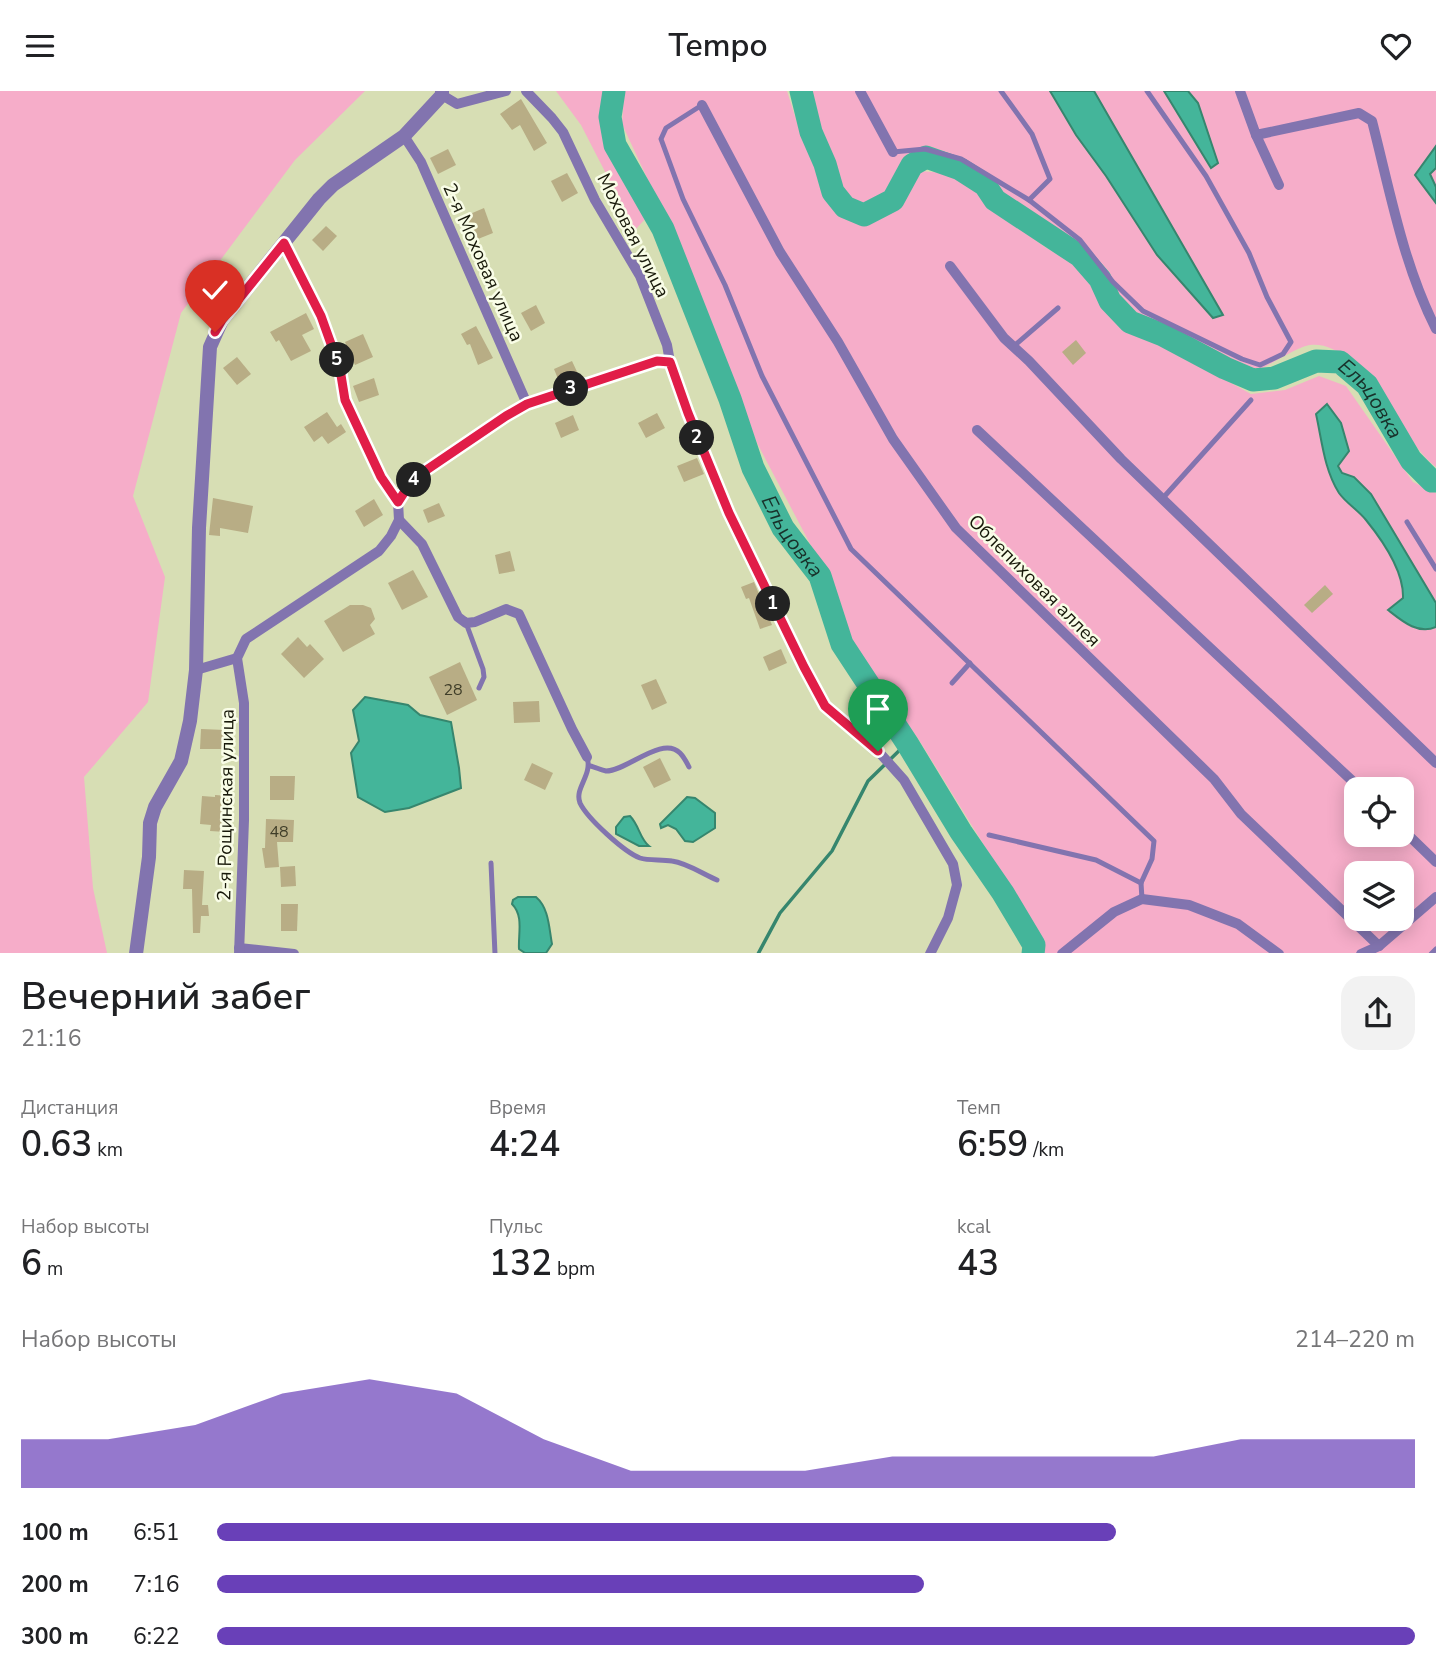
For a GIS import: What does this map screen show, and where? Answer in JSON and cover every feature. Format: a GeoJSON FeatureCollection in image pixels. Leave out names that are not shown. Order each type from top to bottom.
{"type":"FeatureCollection","features":[{"type":"Feature","properties":{"kind":"street"},"geometry":{"type":"LineString","coordinates":[[136,953],[149,857],[150,823],[155,807],[181,761],[190,721],[196,670],[198,540],[210,347],[222,320],[319,199],[334,185],[404,136],[442,93],[457,104],[506,91]]}},
{"type":"Feature","properties":{"kind":"street","name":"Моховая улица"},"geometry":{"type":"LineString","coordinates":[[526,91],[563,132],[595,200],[640,276],[667,345],[670,362],[688,413],[729,513],[825,706],[878,751],[904,780],[953,864],[957,885],[948,919],[931,953]]}},
{"type":"Feature","properties":{"kind":"street"},"geometry":{"type":"LineString","coordinates":[[860,91],[893,152]]}},
{"type":"Feature","properties":{"kind":"street"},"geometry":{"type":"LineString","coordinates":[[1240,91],[1255,135],[1279,185]]}},
{"type":"Feature","properties":{"kind":"street","name":"Облепиховая аллея"},"geometry":{"type":"LineString","coordinates":[[702,105],[780,252],[838,342],[893,439],[956,528],[1214,779],[1241,814],[1379,946]]}},
{"type":"Feature","properties":{"kind":"street"},"geometry":{"type":"LineString","coordinates":[[1255,135],[1359,113],[1372,121],[1407,259],[1423,304],[1436,329]]}},
{"type":"Feature","properties":{"kind":"street","name":"2-я Моховая улица"},"geometry":{"type":"LineString","coordinates":[[404,136],[421,162],[527,404]]}},
{"type":"Feature","properties":{"kind":"street"},"geometry":{"type":"LineString","coordinates":[[196,670],[237,658],[246,639],[379,551],[399,520],[398,502],[381,477],[345,400],[340,369],[321,316],[284,243]]}},
{"type":"Feature","properties":{"kind":"street"},"geometry":{"type":"LineString","coordinates":[[950,266],[1004,338],[1076,413],[1436,763]]}},
{"type":"Feature","properties":{"kind":"street"},"geometry":{"type":"LineString","coordinates":[[398,502],[419,475],[527,404],[657,361],[670,362]]}},
{"type":"Feature","properties":{"kind":"street"},"geometry":{"type":"LineString","coordinates":[[977,430],[1348,777]]}},
{"type":"Feature","properties":{"kind":"street"},"geometry":{"type":"LineString","coordinates":[[399,520],[422,544],[458,617],[466,623],[506,609],[519,614],[589,761]]}},
{"type":"Feature","properties":{"kind":"street","name":"2-я Рощинская улица"},"geometry":{"type":"LineString","coordinates":[[237,658],[244,703],[244,820],[239,951]]}},
{"type":"Feature","properties":{"kind":"street"},"geometry":{"type":"LineString","coordinates":[[1414,841],[1436,862]]}},
{"type":"Feature","properties":{"kind":"street"},"geometry":{"type":"LineString","coordinates":[[1363,953],[1379,946],[1436,897]]}},
{"type":"Feature","properties":{"kind":"street"},"geometry":{"type":"LineString","coordinates":[[1063,953],[1114,912],[1143,899],[1189,905],[1238,924],[1278,953]]}},
{"type":"Feature","properties":{"kind":"street"},"geometry":{"type":"LineString","coordinates":[[239,951],[276,953]]}},
{"type":"Feature","properties":{"kind":"lane"},"geometry":{"type":"LineString","coordinates":[[1000,91],[1032,134],[1050,179],[1029,200]]}},
{"type":"Feature","properties":{"kind":"lane"},"geometry":{"type":"LineString","coordinates":[[893,152],[925,149],[961,159],[1029,200],[1080,240],[1113,282],[1143,311],[1260,365],[1283,354],[1291,342],[1267,297],[1249,253],[1206,176],[1147,91]]}},
{"type":"Feature","properties":{"kind":"lane"},"geometry":{"type":"LineString","coordinates":[[702,105],[666,128],[661,139],[683,199],[724,285],[762,376],[851,549],[1154,841],[1152,859],[1141,883],[1143,899]]}},
{"type":"Feature","properties":{"kind":"lane"},"geometry":{"type":"LineString","coordinates":[[1014,346],[1058,308]]}},
{"type":"Feature","properties":{"kind":"lane"},"geometry":{"type":"LineString","coordinates":[[1162,499],[1251,400]]}},
{"type":"Feature","properties":{"kind":"lane"},"geometry":{"type":"LineString","coordinates":[[1408,522],[1436,569]]}},
{"type":"Feature","properties":{"kind":"lane"},"geometry":{"type":"LineString","coordinates":[[466,623],[483,669],[484,677],[479,688]]}},
{"type":"Feature","properties":{"kind":"lane"},"geometry":{"type":"LineString","coordinates":[[952,683],[970,663]]}},
{"type":"Feature","properties":{"kind":"lane"},"geometry":{"type":"LineString","coordinates":[[689,768],[680,753],[673,748],[662,749],[607,771],[589,761],[579,800],[585,811],[625,850],[641,859],[679,862],[717,880]]}},
{"type":"Feature","properties":{"kind":"lane"},"geometry":{"type":"LineString","coordinates":[[989,835],[1096,860],[1141,883]]}},
{"type":"Feature","properties":{"kind":"lane"},"geometry":{"type":"LineString","coordinates":[[491,863],[495,953]]}},
{"type":"Feature","properties":{"kind":"shaded area"},"geometry":{"type":"Polygon","coordinates":[[[0,91],[365,91],[295,160],[181,313],[133,496],[165,577],[148,702],[84,777],[93,888],[107,953],[0,953],[0,91]]]}},
{"type":"Feature","properties":{"kind":"shaded area"},"geometry":{"type":"Polygon","coordinates":[[[556,91],[619,91],[618,145],[646,218],[635,230],[581,125],[556,91]]]}},
{"type":"Feature","properties":{"kind":"shaded area"},"geometry":{"type":"Polygon","coordinates":[[[624,91],[787,91],[800,132],[837,214],[868,223],[902,205],[918,171],[947,173],[972,188],[992,209],[1045,247],[1077,266],[1124,328],[1157,342],[1251,394],[1285,390],[1319,376],[1346,386],[1413,482],[1436,493],[1436,953],[1041,953],[1042,939],[919,740],[852,646],[829,580],[757,443],[680,249],[622,124],[624,91]]]}},
{"type":"Feature","properties":{"kind":"shaded area"},"geometry":{"type":"Polygon","coordinates":[[[809,91],[1436,91],[1436,467],[1422,454],[1379,394],[1347,358],[1329,347],[1310,345],[1252,374],[1136,312],[1084,254],[965,166],[919,151],[906,158],[887,195],[862,207],[849,203],[839,189],[809,91]]]}},
{"type":"Feature","properties":{"kind":"water"},"geometry":{"type":"Polygon","coordinates":[[[1050,91],[1094,91],[1223,315],[1213,318],[1157,255],[1076,135],[1050,91]]]}},
{"type":"Feature","properties":{"kind":"water"},"geometry":{"type":"Polygon","coordinates":[[[1164,91],[1188,91],[1198,103],[1218,163],[1211,168],[1164,91]]]}},
{"type":"Feature","properties":{"kind":"water"},"geometry":{"type":"Polygon","coordinates":[[[1436,146],[1436,168],[1430,174],[1436,187],[1436,203],[1415,175],[1436,146]]]}},
{"type":"Feature","properties":{"kind":"water"},"geometry":{"type":"Polygon","coordinates":[[[1327,404],[1341,423],[1349,451],[1338,466],[1342,473],[1354,477],[1371,494],[1436,603],[1436,627],[1417,628],[1388,610],[1403,598],[1400,577],[1379,537],[1334,484],[1324,455],[1316,414],[1327,404]]]}},
{"type":"Feature","properties":{"kind":"water"},"geometry":{"type":"Polygon","coordinates":[[[365,697],[408,705],[420,715],[451,722],[461,788],[409,808],[385,812],[358,797],[351,753],[359,741],[353,710],[365,697]]]}},
{"type":"Feature","properties":{"kind":"water"},"geometry":{"type":"Polygon","coordinates":[[[687,797],[695,798],[715,813],[715,828],[693,842],[685,841],[676,829],[668,825],[661,828],[660,824],[687,797]]]}},
{"type":"Feature","properties":{"kind":"water"},"geometry":{"type":"Polygon","coordinates":[[[630,816],[649,846],[639,846],[616,834],[616,827],[624,817],[630,816]]]}},
{"type":"Feature","properties":{"kind":"water"},"geometry":{"type":"Polygon","coordinates":[[[518,897],[536,897],[544,907],[552,944],[546,953],[525,953],[519,949],[519,920],[512,904],[518,897]]]}},
{"type":"Feature","properties":{"kind":"building"},"geometry":{"type":"Polygon","coordinates":[[[521,99],[547,143],[534,151],[520,125],[512,130],[500,114],[521,99]]]}},
{"type":"Feature","properties":{"kind":"building"},"geometry":{"type":"Polygon","coordinates":[[[448,149],[456,165],[438,174],[430,158],[448,149]]]}},
{"type":"Feature","properties":{"kind":"building"},"geometry":{"type":"Polygon","coordinates":[[[567,173],[578,193],[562,202],[551,181],[567,173]]]}},
{"type":"Feature","properties":{"kind":"building"},"geometry":{"type":"Polygon","coordinates":[[[484,208],[493,233],[473,241],[463,217],[484,208]]]}},
{"type":"Feature","properties":{"kind":"building"},"geometry":{"type":"Polygon","coordinates":[[[326,226],[337,236],[323,251],[312,240],[326,226]]]}},
{"type":"Feature","properties":{"kind":"building"},"geometry":{"type":"Polygon","coordinates":[[[536,305],[545,323],[531,331],[521,313],[536,305]]]}},
{"type":"Feature","properties":{"kind":"building"},"geometry":{"type":"Polygon","coordinates":[[[306,313],[314,329],[302,335],[311,351],[291,361],[279,340],[276,342],[270,332],[306,313]]]}},
{"type":"Feature","properties":{"kind":"building"},"geometry":{"type":"Polygon","coordinates":[[[476,326],[493,358],[478,365],[470,344],[467,345],[461,334],[476,326]]]}},
{"type":"Feature","properties":{"kind":"building"},"geometry":{"type":"Polygon","coordinates":[[[363,334],[373,357],[355,365],[345,342],[363,334]]]}},
{"type":"Feature","properties":{"kind":"building"},"geometry":{"type":"Polygon","coordinates":[[[1076,340],[1086,353],[1073,365],[1062,352],[1076,340]]]}},
{"type":"Feature","properties":{"kind":"building"},"geometry":{"type":"Polygon","coordinates":[[[237,357],[251,374],[237,385],[223,368],[237,357]]]}},
{"type":"Feature","properties":{"kind":"building"},"geometry":{"type":"Polygon","coordinates":[[[572,361],[579,376],[560,384],[554,369],[572,361]]]}},
{"type":"Feature","properties":{"kind":"building"},"geometry":{"type":"Polygon","coordinates":[[[374,378],[379,395],[359,402],[353,386],[374,378]]]}},
{"type":"Feature","properties":{"kind":"building"},"geometry":{"type":"Polygon","coordinates":[[[327,412],[337,427],[341,424],[346,432],[328,444],[322,436],[314,442],[304,427],[327,412]]]}},
{"type":"Feature","properties":{"kind":"building"},"geometry":{"type":"Polygon","coordinates":[[[657,413],[665,428],[646,438],[638,423],[657,413]]]}},
{"type":"Feature","properties":{"kind":"building"},"geometry":{"type":"Polygon","coordinates":[[[573,415],[579,430],[561,438],[555,423],[573,415]]]}},
{"type":"Feature","properties":{"kind":"building"},"geometry":{"type":"Polygon","coordinates":[[[697,458],[704,474],[684,482],[677,466],[697,458]]]}},
{"type":"Feature","properties":{"kind":"building"},"geometry":{"type":"Polygon","coordinates":[[[213,498],[253,506],[248,533],[220,528],[220,536],[209,535],[213,498]]]}},
{"type":"Feature","properties":{"kind":"building"},"geometry":{"type":"Polygon","coordinates":[[[374,499],[383,515],[364,527],[355,511],[374,499]]]}},
{"type":"Feature","properties":{"kind":"building"},"geometry":{"type":"Polygon","coordinates":[[[439,503],[445,516],[428,523],[423,510],[439,503]]]}},
{"type":"Feature","properties":{"kind":"building"},"geometry":{"type":"Polygon","coordinates":[[[510,551],[515,571],[499,574],[495,555],[510,551]]]}},
{"type":"Feature","properties":{"kind":"building"},"geometry":{"type":"Polygon","coordinates":[[[413,570],[428,597],[402,610],[388,583],[413,570]]]}},
{"type":"Feature","properties":{"kind":"building"},"geometry":{"type":"Polygon","coordinates":[[[754,582],[772,625],[760,629],[749,598],[746,599],[741,587],[754,582]]]}},
{"type":"Feature","properties":{"kind":"building"},"geometry":{"type":"Polygon","coordinates":[[[1325,585],[1333,594],[1312,613],[1304,605],[1325,585]]]}},
{"type":"Feature","properties":{"kind":"building"},"geometry":{"type":"Polygon","coordinates":[[[350,605],[371,608],[375,619],[370,625],[375,634],[343,652],[324,621],[350,605]]]}},
{"type":"Feature","properties":{"kind":"building"},"geometry":{"type":"Polygon","coordinates":[[[298,637],[307,647],[310,644],[324,659],[304,678],[281,654],[298,637]]]}},
{"type":"Feature","properties":{"kind":"building"},"geometry":{"type":"Polygon","coordinates":[[[781,649],[787,663],[769,671],[763,657],[781,649]]]}},
{"type":"Feature","properties":{"kind":"building"},"geometry":{"type":"Polygon","coordinates":[[[460,662],[477,700],[447,715],[429,677],[460,662]]]}},
{"type":"Feature","properties":{"kind":"building"},"geometry":{"type":"Polygon","coordinates":[[[656,679],[667,703],[652,710],[641,685],[656,679]]]}},
{"type":"Feature","properties":{"kind":"building"},"geometry":{"type":"Polygon","coordinates":[[[539,701],[540,722],[514,723],[513,702],[539,701]]]}},
{"type":"Feature","properties":{"kind":"building"},"geometry":{"type":"Polygon","coordinates":[[[201,729],[225,730],[224,749],[200,749],[201,729]]]}},
{"type":"Feature","properties":{"kind":"building"},"geometry":{"type":"Polygon","coordinates":[[[660,758],[671,780],[654,788],[643,767],[660,758]]]}},
{"type":"Feature","properties":{"kind":"building"},"geometry":{"type":"Polygon","coordinates":[[[532,763],[553,773],[545,790],[524,780],[532,763]]]}},
{"type":"Feature","properties":{"kind":"building"},"geometry":{"type":"Polygon","coordinates":[[[270,776],[295,776],[294,800],[270,800],[270,776]]]}},
{"type":"Feature","properties":{"kind":"building"},"geometry":{"type":"Polygon","coordinates":[[[202,796],[229,796],[226,832],[210,831],[211,825],[200,824],[202,796]]]}},
{"type":"Feature","properties":{"kind":"building"},"geometry":{"type":"Polygon","coordinates":[[[266,819],[294,820],[293,842],[277,842],[279,867],[265,868],[262,848],[265,848],[266,819]]]}},
{"type":"Feature","properties":{"kind":"building"},"geometry":{"type":"Polygon","coordinates":[[[295,866],[296,886],[281,887],[280,867],[295,866]]]}},
{"type":"Feature","properties":{"kind":"building"},"geometry":{"type":"Polygon","coordinates":[[[184,870],[204,871],[202,905],[208,905],[209,916],[201,916],[200,933],[193,933],[192,889],[183,889],[184,870]]]}},
{"type":"Feature","properties":{"kind":"building"},"geometry":{"type":"Polygon","coordinates":[[[281,904],[298,904],[297,931],[281,931],[281,904]]]}},
{"type":"Feature","properties":{"kind":"waterway","name":"Ельцовка"},"geometry":{"type":"LineString","coordinates":[[614,91],[610,117],[615,145],[663,229],[730,399],[753,468],[783,528],[820,576],[842,644],[961,832],[1003,893],[1034,945],[1033,953]]}},
{"type":"Feature","properties":{"kind":"waterway","name":"Ельцовка"},"geometry":{"type":"LineString","coordinates":[[801,91],[811,132],[825,164],[833,192],[845,207],[864,215],[893,200],[912,165],[926,157],[960,169],[985,185],[995,200],[1080,256],[1100,279],[1110,301],[1130,322],[1163,335],[1253,380],[1274,378],[1316,361],[1340,362],[1367,385],[1411,460],[1432,481],[1436,481]]}},
{"type":"Feature","properties":{"kind":"waterway"},"geometry":{"type":"LineString","coordinates":[[759,953],[780,913],[832,851],[868,781],[907,743]]}},
{"type":"Feature","properties":{"kind":"route"},"geometry":{"type":"LineString","coordinates":[[215,332],[284,243],[321,316],[340,369],[345,400],[381,477],[398,502],[419,475],[527,404],[657,361],[670,362],[709,468],[804,667],[825,706],[878,751]]}}]}
